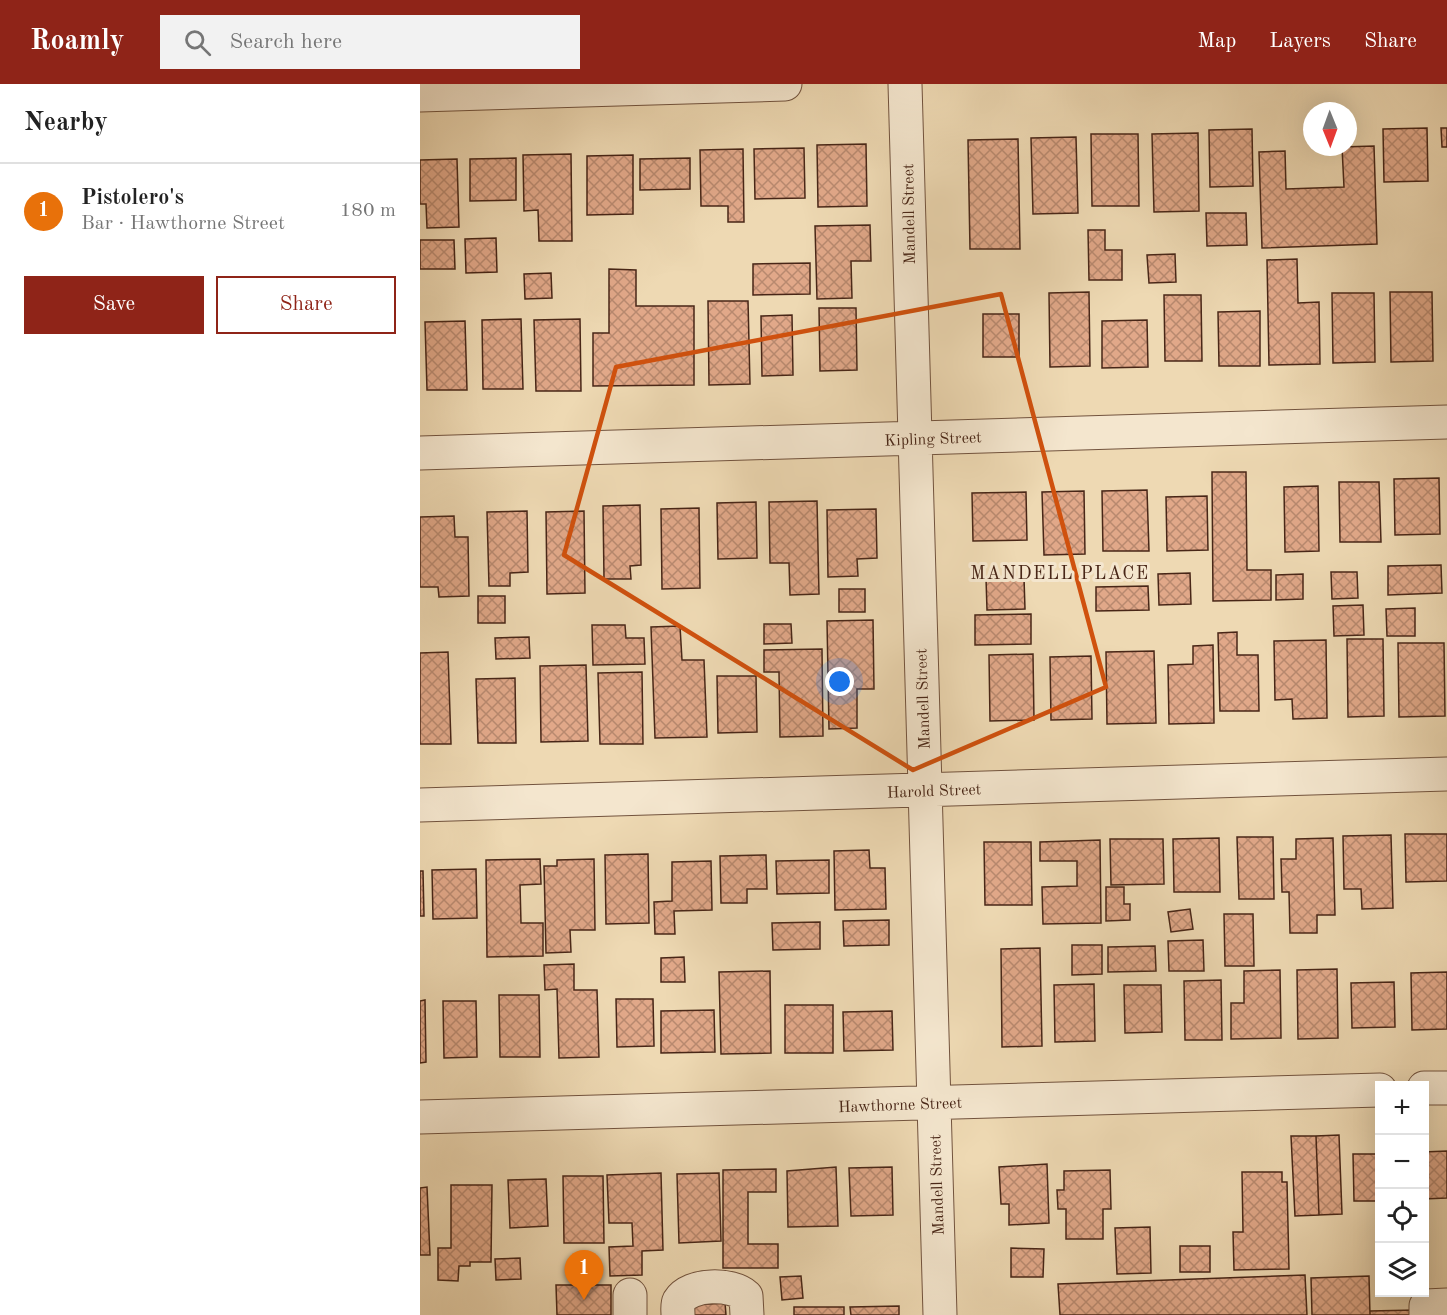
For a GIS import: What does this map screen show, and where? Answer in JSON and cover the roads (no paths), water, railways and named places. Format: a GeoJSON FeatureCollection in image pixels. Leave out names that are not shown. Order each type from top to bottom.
{"type":"FeatureCollection","features":[{"type":"Feature","properties":{"kind":"street"},"geometry":{"type":"LineString","coordinates":[[420,95],[785,84]]}},
{"type":"Feature","properties":{"kind":"street","name":"Mandell Street"},"geometry":{"type":"LineString","coordinates":[[905,84],[940,1315]]}},
{"type":"Feature","properties":{"kind":"street","name":"Kipling Street"},"geometry":{"type":"LineString","coordinates":[[420,453],[1447,422]]}},
{"type":"Feature","properties":{"kind":"street","name":"Harold Street"},"geometry":{"type":"LineString","coordinates":[[420,806],[1447,774]]}},
{"type":"Feature","properties":{"kind":"street"},"geometry":{"type":"LineString","coordinates":[[1429,1088],[1447,1088]]}},
{"type":"Feature","properties":{"kind":"street","name":"Hawthorne Street"},"geometry":{"type":"LineString","coordinates":[[420,1117],[1375,1090]]}},
{"type":"Feature","properties":{"kind":"street"},"geometry":{"type":"LineString","coordinates":[[678,1315],[678,1302],[686,1293],[715,1286],[738,1289],[746,1296],[747,1315]]}},
{"type":"Feature","properties":{"kind":"street"},"geometry":{"type":"LineString","coordinates":[[1426,1315],[1426,1306],[1447,1305]]}},
{"type":"Feature","properties":{"kind":"place","name":"Pistolero's"},"geometry":{"type":"Point","coordinates":[584,1300]}},
{"type":"Feature","properties":{"kind":"district","name":"MANDELL PLACE"},"geometry":{"type":"Point","coordinates":[1060,573]}}]}
